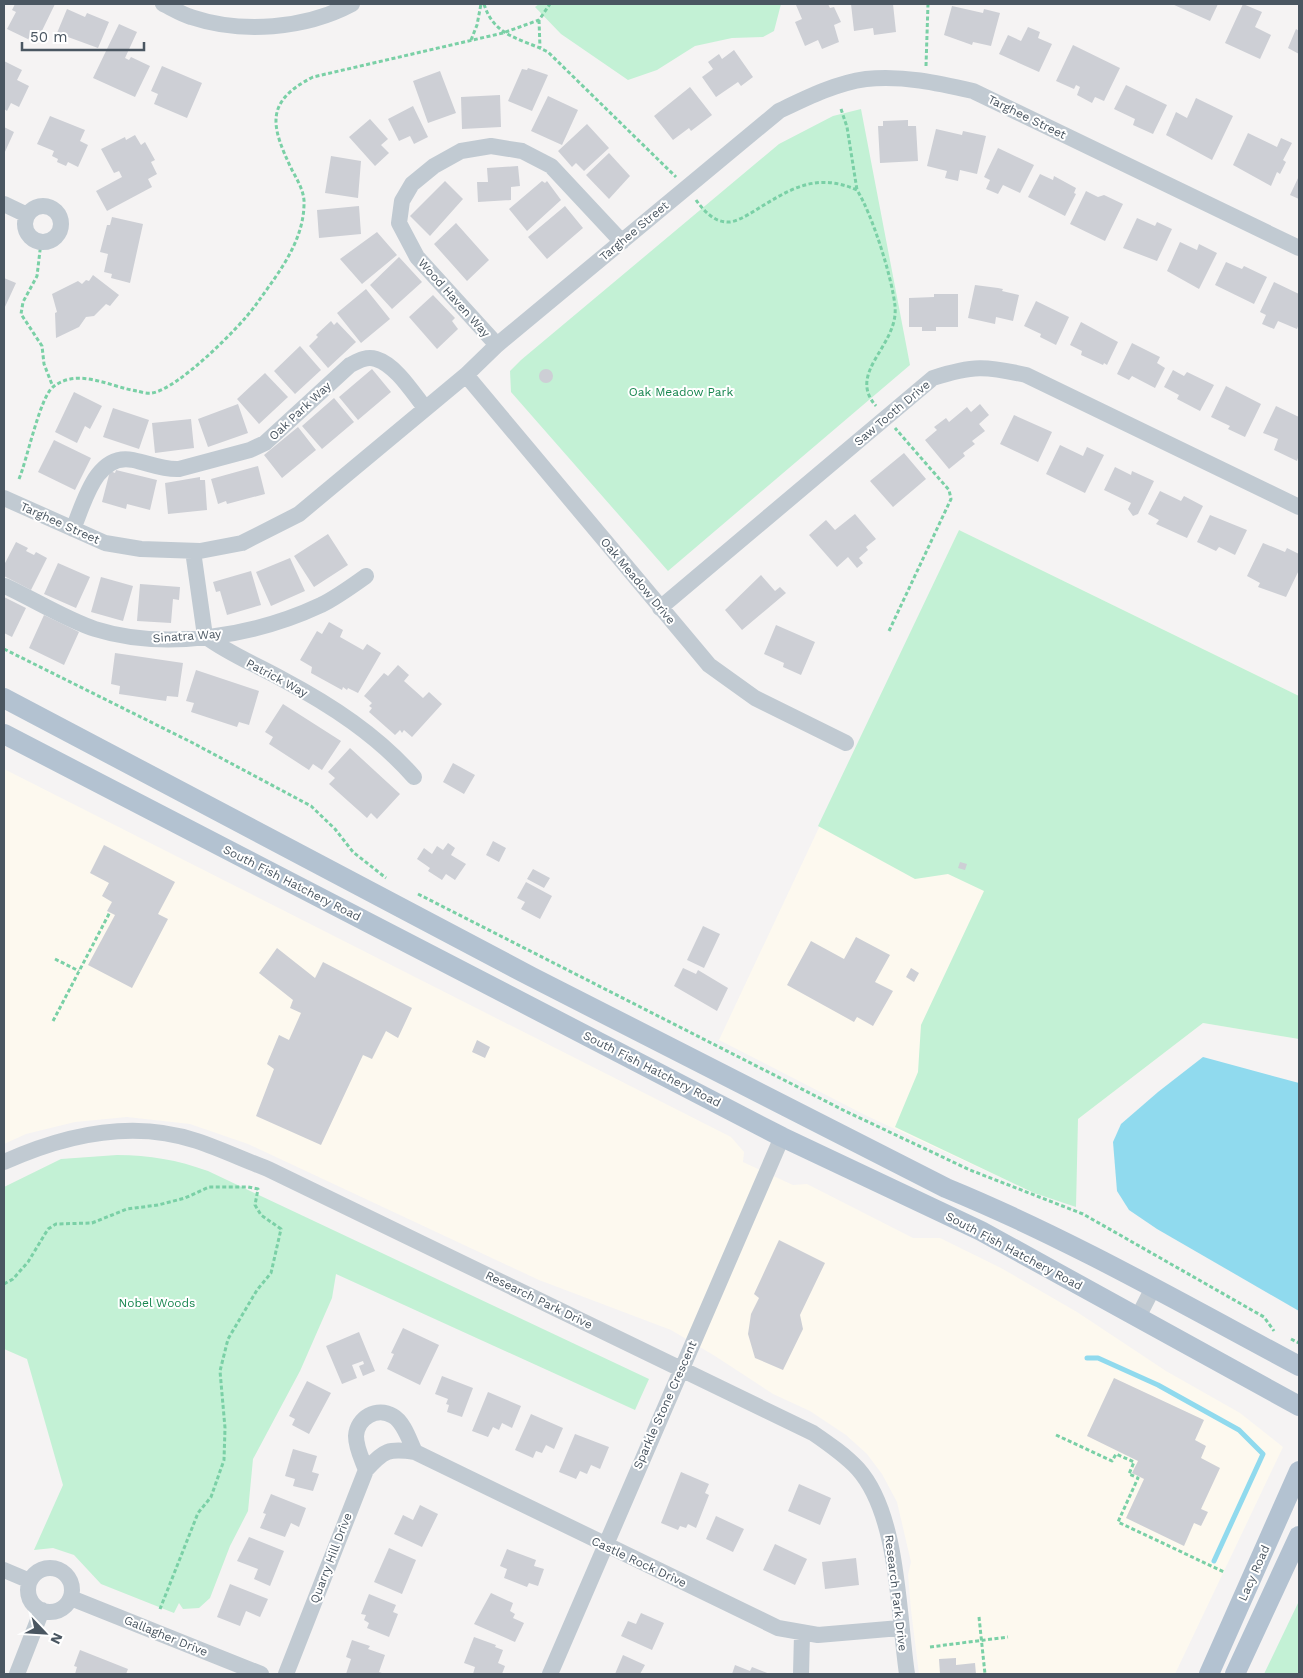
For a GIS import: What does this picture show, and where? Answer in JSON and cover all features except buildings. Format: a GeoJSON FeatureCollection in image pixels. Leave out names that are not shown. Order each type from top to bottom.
{"type":"FeatureCollection","features":[{"type":"Feature","properties":{"kind":"main road","name":"South Fish Hatchery Road"},"geometry":{"type":"LineString","coordinates":[[4,698],[620,1022],[946,1188],[993,1208],[1153,1288],[1299,1366]]}},
{"type":"Feature","properties":{"kind":"main road","name":"South Fish Hatchery Road"},"geometry":{"type":"LineString","coordinates":[[4,734],[782,1137],[981,1231],[1299,1406]]}},
{"type":"Feature","properties":{"kind":"main road","name":"Lacy Road"},"geometry":{"type":"LineString","coordinates":[[1208,1674],[1299,1471]]}},
{"type":"Feature","properties":{"kind":"main road","name":"Lacy Road"},"geometry":{"type":"LineString","coordinates":[[1235,1674],[1299,1536]]}},
{"type":"Feature","properties":{"kind":"street"},"geometry":{"type":"LineString","coordinates":[[163,4],[190,17],[235,27],[294,24],[336,13],[352,4]]}},
{"type":"Feature","properties":{"kind":"street","name":"Targhee Street"},"geometry":{"type":"LineString","coordinates":[[4,498],[105,543],[141,550],[193,551],[242,543],[299,514],[466,375],[497,345],[779,110],[820,92],[866,80],[926,80],[973,91],[1299,248]]}},
{"type":"Feature","properties":{"kind":"street","name":"Wood Haven Way"},"geometry":{"type":"LineString","coordinates":[[497,345],[416,257],[399,223],[402,201],[412,184],[434,166],[461,150],[491,146],[522,151],[551,166],[622,242]]}},
{"type":"Feature","properties":{"kind":"street"},"geometry":{"type":"LineString","coordinates":[[4,204],[27,215]]}},
{"type":"Feature","properties":{"kind":"street"},"geometry":{"type":"LineString","coordinates":[[46,206],[56,211],[59,216],[60,227],[58,232],[49,241],[41,242],[31,238],[25,227],[27,215],[35,207],[46,206]]}},
{"type":"Feature","properties":{"kind":"street","name":"Oak Park Way"},"geometry":{"type":"LineString","coordinates":[[73,530],[97,475],[105,466],[117,459],[131,459],[168,470],[179,470],[250,450],[265,443],[350,365],[363,359],[376,359],[389,366],[425,408]]}},
{"type":"Feature","properties":{"kind":"street","name":"Saw Tooth Drive"},"geometry":{"type":"LineString","coordinates":[[660,608],[933,378],[963,368],[994,368],[1026,375],[1299,508]]}},
{"type":"Feature","properties":{"kind":"street","name":"Oak Meadow Drive"},"geometry":{"type":"LineString","coordinates":[[466,375],[709,665],[747,693],[846,743]]}},
{"type":"Feature","properties":{"kind":"street"},"geometry":{"type":"LineString","coordinates":[[193,551],[205,636]]}},
{"type":"Feature","properties":{"kind":"street","name":"Sinatra Way"},"geometry":{"type":"LineString","coordinates":[[6,586],[93,628],[125,636],[159,640],[244,632],[292,617],[323,604],[366,576]]}},
{"type":"Feature","properties":{"kind":"street","name":"Patrick Way"},"geometry":{"type":"LineString","coordinates":[[205,636],[224,651],[282,679],[369,732],[414,777]]}},
{"type":"Feature","properties":{"kind":"street","name":"Research Park Drive"},"geometry":{"type":"LineString","coordinates":[[4,1162],[52,1142],[86,1134],[146,1132],[197,1141],[268,1170],[813,1433],[837,1450],[858,1470],[874,1493],[886,1522],[890,1539],[906,1674]]}},
{"type":"Feature","properties":{"kind":"street","name":"Sparkle Stone Crescent"},"geometry":{"type":"LineString","coordinates":[[550,1674],[604,1544],[782,1137]]}},
{"type":"Feature","properties":{"kind":"street"},"geometry":{"type":"LineString","coordinates":[[1138,1317],[1153,1288]]}},
{"type":"Feature","properties":{"kind":"street"},"geometry":{"type":"LineString","coordinates":[[366,1470],[358,1449],[356,1435],[361,1422],[370,1414],[382,1412],[394,1416],[404,1430],[415,1452]]}},
{"type":"Feature","properties":{"kind":"street","name":"Castle Rock Drive"},"geometry":{"type":"LineString","coordinates":[[388,1451],[397,1449],[415,1452],[778,1628],[802,1634],[818,1635],[900,1628]]}},
{"type":"Feature","properties":{"kind":"street","name":"Quarry Hill Drive"},"geometry":{"type":"LineString","coordinates":[[286,1674],[366,1470],[380,1455],[388,1451]]}},
{"type":"Feature","properties":{"kind":"street"},"geometry":{"type":"LineString","coordinates":[[55,1568],[62,1571],[72,1583],[71,1598],[61,1609],[54,1612],[42,1610],[30,1600],[28,1594],[30,1581],[40,1570],[55,1568]]}},
{"type":"Feature","properties":{"kind":"street"},"geometry":{"type":"LineString","coordinates":[[4,1570],[30,1581]]}},
{"type":"Feature","properties":{"kind":"street","name":"Gallagher Drive"},"geometry":{"type":"LineString","coordinates":[[71,1598],[261,1674]]}},
{"type":"Feature","properties":{"kind":"street"},"geometry":{"type":"LineString","coordinates":[[17,1674],[42,1610]]}},
{"type":"Feature","properties":{"kind":"street"},"geometry":{"type":"LineString","coordinates":[[801,1674],[802,1634]]}},
{"type":"Feature","properties":{"kind":"path"},"geometry":{"type":"LineString","coordinates":[[482,4],[503,33],[548,52],[686,187],[712,217],[727,222],[742,218],[792,188],[810,182],[830,182],[857,190]]}},
{"type":"Feature","properties":{"kind":"path"},"geometry":{"type":"LineString","coordinates":[[470,40],[477,25],[482,4]]}},
{"type":"Feature","properties":{"kind":"path"},"geometry":{"type":"LineString","coordinates":[[19,479],[42,409],[53,387],[69,378],[84,377],[127,390],[152,394],[171,384],[212,354],[251,312],[282,269],[298,238],[305,204],[301,187],[281,148],[276,132],[279,102],[297,85],[313,77],[503,33],[539,20],[550,4]]}},
{"type":"Feature","properties":{"kind":"path"},"geometry":{"type":"LineString","coordinates":[[926,80],[928,4]]}},
{"type":"Feature","properties":{"kind":"path"},"geometry":{"type":"LineString","coordinates":[[539,20],[540,48]]}},
{"type":"Feature","properties":{"kind":"path"},"geometry":{"type":"LineString","coordinates":[[841,109],[847,127],[857,190],[867,206],[895,306],[894,327],[868,373],[866,389],[872,401],[949,490],[951,499],[889,631]]}},
{"type":"Feature","properties":{"kind":"path"},"geometry":{"type":"LineString","coordinates":[[41,242],[37,276],[23,302],[21,314],[42,346],[44,364],[53,387]]}},
{"type":"Feature","properties":{"kind":"path"},"geometry":{"type":"LineString","coordinates":[[4,649],[191,742],[311,806],[335,829],[353,852],[389,880]]}},
{"type":"Feature","properties":{"kind":"path"},"geometry":{"type":"LineString","coordinates":[[415,893],[845,1112],[970,1170],[1083,1214],[1264,1317],[1279,1335]]}},
{"type":"Feature","properties":{"kind":"path"},"geometry":{"type":"LineString","coordinates":[[54,1021],[110,912]]}},
{"type":"Feature","properties":{"kind":"path"},"geometry":{"type":"LineString","coordinates":[[55,960],[79,971]]}},
{"type":"Feature","properties":{"kind":"path"},"geometry":{"type":"LineString","coordinates":[[4,1284],[18,1274],[48,1229],[56,1224],[92,1223],[127,1209],[158,1205],[185,1198],[209,1187],[248,1187],[258,1189],[255,1205],[261,1215],[281,1228],[272,1273],[258,1290],[228,1339],[220,1371],[225,1428],[224,1460],[211,1497],[198,1513],[160,1609]]}},
{"type":"Feature","properties":{"kind":"path"},"geometry":{"type":"LineString","coordinates":[[1286,1338],[1299,1343]]}},
{"type":"Feature","properties":{"kind":"path"},"geometry":{"type":"LineString","coordinates":[[1056,1435],[1112,1461],[1116,1454],[1134,1462],[1129,1474],[1138,1478],[1118,1522],[1224,1572]]}},
{"type":"Feature","properties":{"kind":"path"},"geometry":{"type":"LineString","coordinates":[[979,1617],[985,1674]]}},
{"type":"Feature","properties":{"kind":"path"},"geometry":{"type":"LineString","coordinates":[[930,1647],[1008,1638]]}},
{"type":"Feature","properties":{"kind":"shaded area"},"geometry":{"type":"Polygon","coordinates":[[[959,530],[1299,696],[1299,1039],[1203,1023],[1078,1119],[1034,1193],[867,1116],[719,1040],[959,530]]]}},
{"type":"Feature","properties":{"kind":"shaded area"},"geometry":{"type":"Polygon","coordinates":[[[4,769],[731,1137],[744,1152],[743,1162],[793,1185],[807,1184],[913,1238],[940,1238],[1001,1268],[1077,1312],[1166,1371],[1240,1413],[1283,1447],[1175,1674],[919,1674],[908,1575],[911,1562],[897,1502],[882,1474],[867,1454],[846,1435],[810,1411],[773,1394],[671,1330],[539,1280],[248,1144],[190,1124],[127,1117],[75,1122],[26,1134],[4,1144],[4,769]]]}},
{"type":"Feature","properties":{"kind":"green space"},"geometry":{"type":"Polygon","coordinates":[[[539,4],[781,4],[774,31],[763,37],[732,38],[695,46],[657,70],[628,80],[561,34],[535,7],[539,4]]]}},
{"type":"Feature","properties":{"kind":"green space","name":"Oak Meadow Park"},"geometry":{"type":"Polygon","coordinates":[[[861,109],[910,365],[668,571],[511,392],[510,371],[779,144],[833,116],[861,109]]]}},
{"type":"Feature","properties":{"kind":"green space"},"geometry":{"type":"Polygon","coordinates":[[[959,530],[1299,696],[1299,1039],[1203,1023],[1078,1119],[1076,1207],[1034,1193],[895,1127],[918,1072],[921,1025],[984,891],[948,874],[915,879],[818,826],[959,530]]]}},
{"type":"Feature","properties":{"kind":"green space","name":"Nobel Woods"},"geometry":{"type":"Polygon","coordinates":[[[117,1155],[163,1159],[208,1171],[649,1379],[635,1410],[336,1274],[332,1298],[300,1371],[253,1459],[248,1511],[230,1546],[210,1598],[199,1608],[183,1609],[179,1603],[174,1613],[101,1584],[74,1555],[53,1548],[34,1550],[63,1485],[27,1359],[4,1349],[4,1187],[61,1159],[117,1155]]]}},
{"type":"Feature","properties":{"kind":"green space"},"geometry":{"type":"Polygon","coordinates":[[[1299,1601],[1299,1674],[1264,1674],[1299,1601]]]}},
{"type":"Feature","properties":{"kind":"water"},"geometry":{"type":"Polygon","coordinates":[[[1203,1057],[1299,1083],[1299,1311],[1157,1229],[1129,1210],[1117,1191],[1113,1142],[1121,1124],[1203,1057]]]}},
{"type":"Feature","properties":{"kind":"waterway"},"geometry":{"type":"LineString","coordinates":[[1087,1358],[1098,1358],[1158,1385],[1239,1430],[1263,1454],[1214,1561]]}}]}
